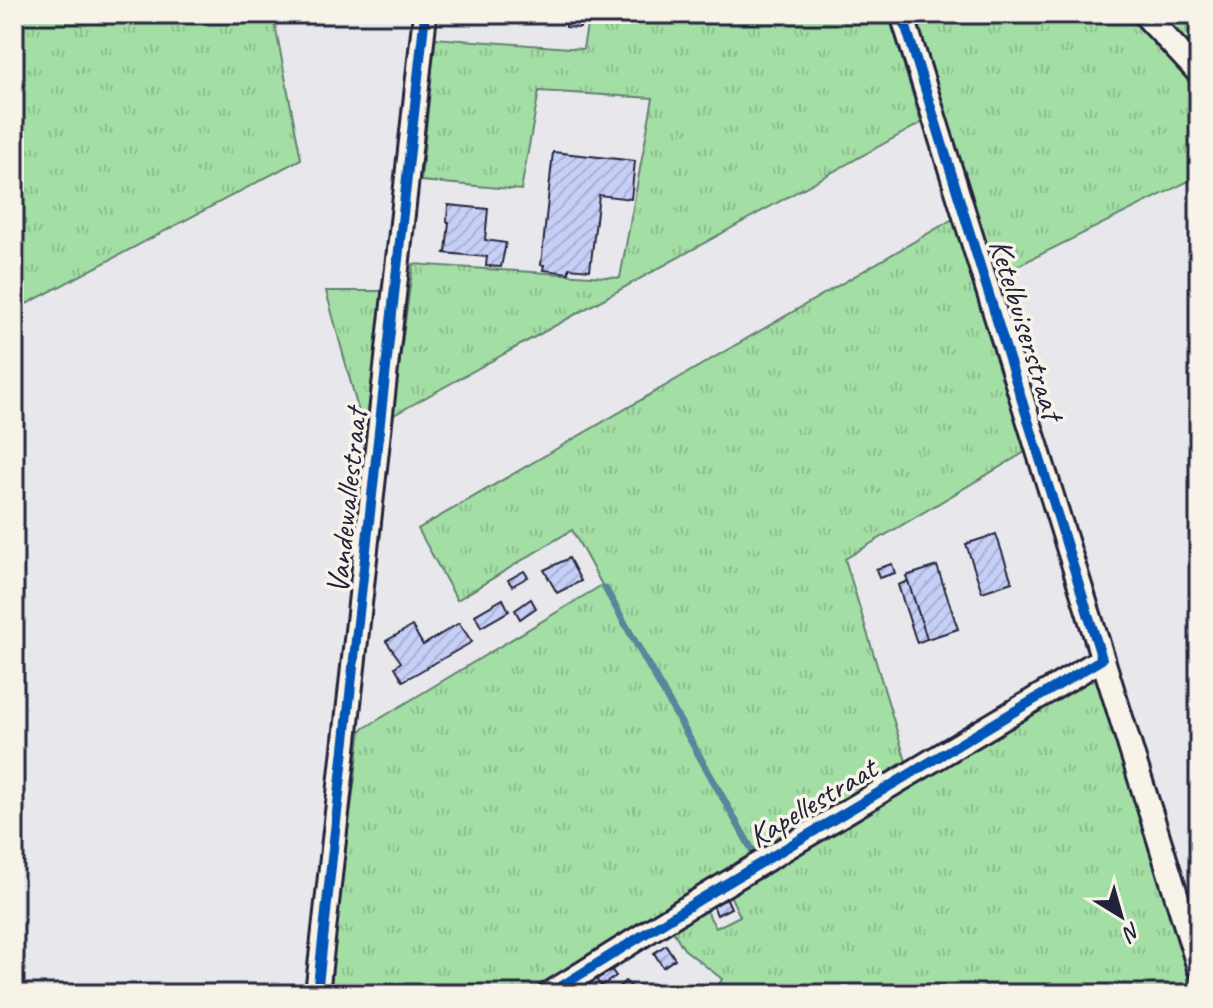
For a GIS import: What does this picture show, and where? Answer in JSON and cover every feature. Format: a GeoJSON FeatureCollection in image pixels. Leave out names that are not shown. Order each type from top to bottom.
{"type":"FeatureCollection","features":[{"type":"Feature","properties":{"kind":"street","name":"Vandewallestraat"},"geometry":{"type":"LineString","coordinates":[[317,994],[425,14]]}},
{"type":"Feature","properties":{"kind":"street","name":"Ketelbuiserstraat"},"geometry":{"type":"LineString","coordinates":[[902,14],[1199,968]]}},
{"type":"Feature","properties":{"kind":"street"},"geometry":{"type":"LineString","coordinates":[[1144,14],[1199,73]]}},
{"type":"Feature","properties":{"kind":"street","name":"Kapellestraat"},"geometry":{"type":"LineString","coordinates":[[549,994],[699,900],[1102,659]]}},
{"type":"Feature","properties":{"kind":"green space"},"geometry":{"type":"Polygon","coordinates":[[[14,14],[273,14],[301,159],[19,308],[14,301],[14,14]]]}},
{"type":"Feature","properties":{"kind":"green space"},"geometry":{"type":"Polygon","coordinates":[[[589,14],[889,14],[921,123],[392,416],[413,264],[620,278],[653,98],[539,91],[521,190],[421,181],[435,38],[583,49],[589,14]]]}},
{"type":"Feature","properties":{"kind":"green space"},"geometry":{"type":"Polygon","coordinates":[[[909,14],[1129,14],[1199,89],[1199,176],[991,279],[909,14]]]}},
{"type":"Feature","properties":{"kind":"green space"},"geometry":{"type":"Polygon","coordinates":[[[1156,14],[1199,14],[1199,60],[1156,14]]]}},
{"type":"Feature","properties":{"kind":"green space"},"geometry":{"type":"Polygon","coordinates":[[[953,219],[1025,452],[845,559],[907,765],[540,994],[327,994],[361,730],[602,585],[572,530],[457,600],[418,529],[953,219]]]}},
{"type":"Feature","properties":{"kind":"green space"},"geometry":{"type":"Polygon","coordinates":[[[326,291],[384,291],[368,446],[326,291]]]}},
{"type":"Feature","properties":{"kind":"green space"},"geometry":{"type":"Polygon","coordinates":[[[1094,674],[1103,680],[1199,994],[714,994],[722,979],[684,949],[670,926],[703,905],[716,928],[740,916],[728,891],[1094,674]]]}},
{"type":"Feature","properties":{"kind":"building"},"geometry":{"type":"Polygon","coordinates":[[[567,14],[581,14],[580,28],[566,27],[567,14]]]}},
{"type":"Feature","properties":{"kind":"building"},"geometry":{"type":"Polygon","coordinates":[[[553,152],[635,161],[631,199],[599,195],[590,270],[569,268],[569,273],[543,270],[544,265],[541,265],[553,152]]]}},
{"type":"Feature","properties":{"kind":"building"},"geometry":{"type":"Polygon","coordinates":[[[448,205],[488,209],[485,240],[506,243],[501,267],[486,266],[487,257],[443,253],[446,252],[448,205]]]}},
{"type":"Feature","properties":{"kind":"building"},"geometry":{"type":"Polygon","coordinates":[[[996,534],[1012,582],[982,592],[966,544],[996,534]]]}},
{"type":"Feature","properties":{"kind":"building"},"geometry":{"type":"Polygon","coordinates":[[[569,558],[581,581],[557,593],[544,570],[569,558]]]}},
{"type":"Feature","properties":{"kind":"building"},"geometry":{"type":"Polygon","coordinates":[[[892,564],[895,573],[879,578],[876,569],[892,564]]]}},
{"type":"Feature","properties":{"kind":"building"},"geometry":{"type":"Polygon","coordinates":[[[937,566],[958,629],[927,639],[906,576],[937,566]]]}},
{"type":"Feature","properties":{"kind":"building"},"geometry":{"type":"Polygon","coordinates":[[[524,571],[528,577],[512,586],[508,580],[524,571]]]}},
{"type":"Feature","properties":{"kind":"building"},"geometry":{"type":"Polygon","coordinates":[[[908,581],[927,639],[917,643],[898,585],[908,581]]]}},
{"type":"Feature","properties":{"kind":"building"},"geometry":{"type":"Polygon","coordinates":[[[503,599],[509,611],[481,627],[475,615],[503,599]]]}},
{"type":"Feature","properties":{"kind":"building"},"geometry":{"type":"Polygon","coordinates":[[[531,599],[536,608],[520,619],[515,610],[531,599]]]}},
{"type":"Feature","properties":{"kind":"building"},"geometry":{"type":"Polygon","coordinates":[[[459,623],[472,642],[403,681],[395,667],[401,662],[386,641],[412,626],[423,645],[459,623]]]}},
{"type":"Feature","properties":{"kind":"building"},"geometry":{"type":"Polygon","coordinates":[[[727,899],[731,908],[717,915],[713,905],[727,899]]]}},
{"type":"Feature","properties":{"kind":"building"},"geometry":{"type":"Polygon","coordinates":[[[666,945],[675,959],[663,967],[654,953],[666,945]]]}},
{"type":"Feature","properties":{"kind":"building"},"geometry":{"type":"Polygon","coordinates":[[[611,969],[616,976],[601,986],[596,979],[611,969]]]}},
{"type":"Feature","properties":{"kind":"building"},"geometry":{"type":"Polygon","coordinates":[[[625,981],[634,989],[639,985],[648,994],[611,994],[625,981]]]}},
{"type":"Feature","properties":{"kind":"waterway"},"geometry":{"type":"LineString","coordinates":[[605,588],[755,855]]}},
{"type":"Feature","properties":{"kind":"cycle path"},"geometry":{"type":"LineString","coordinates":[[317,994],[425,14]]}},
{"type":"Feature","properties":{"kind":"cycle path"},"geometry":{"type":"LineString","coordinates":[[549,994],[699,900],[1102,659],[902,14]]}}]}
